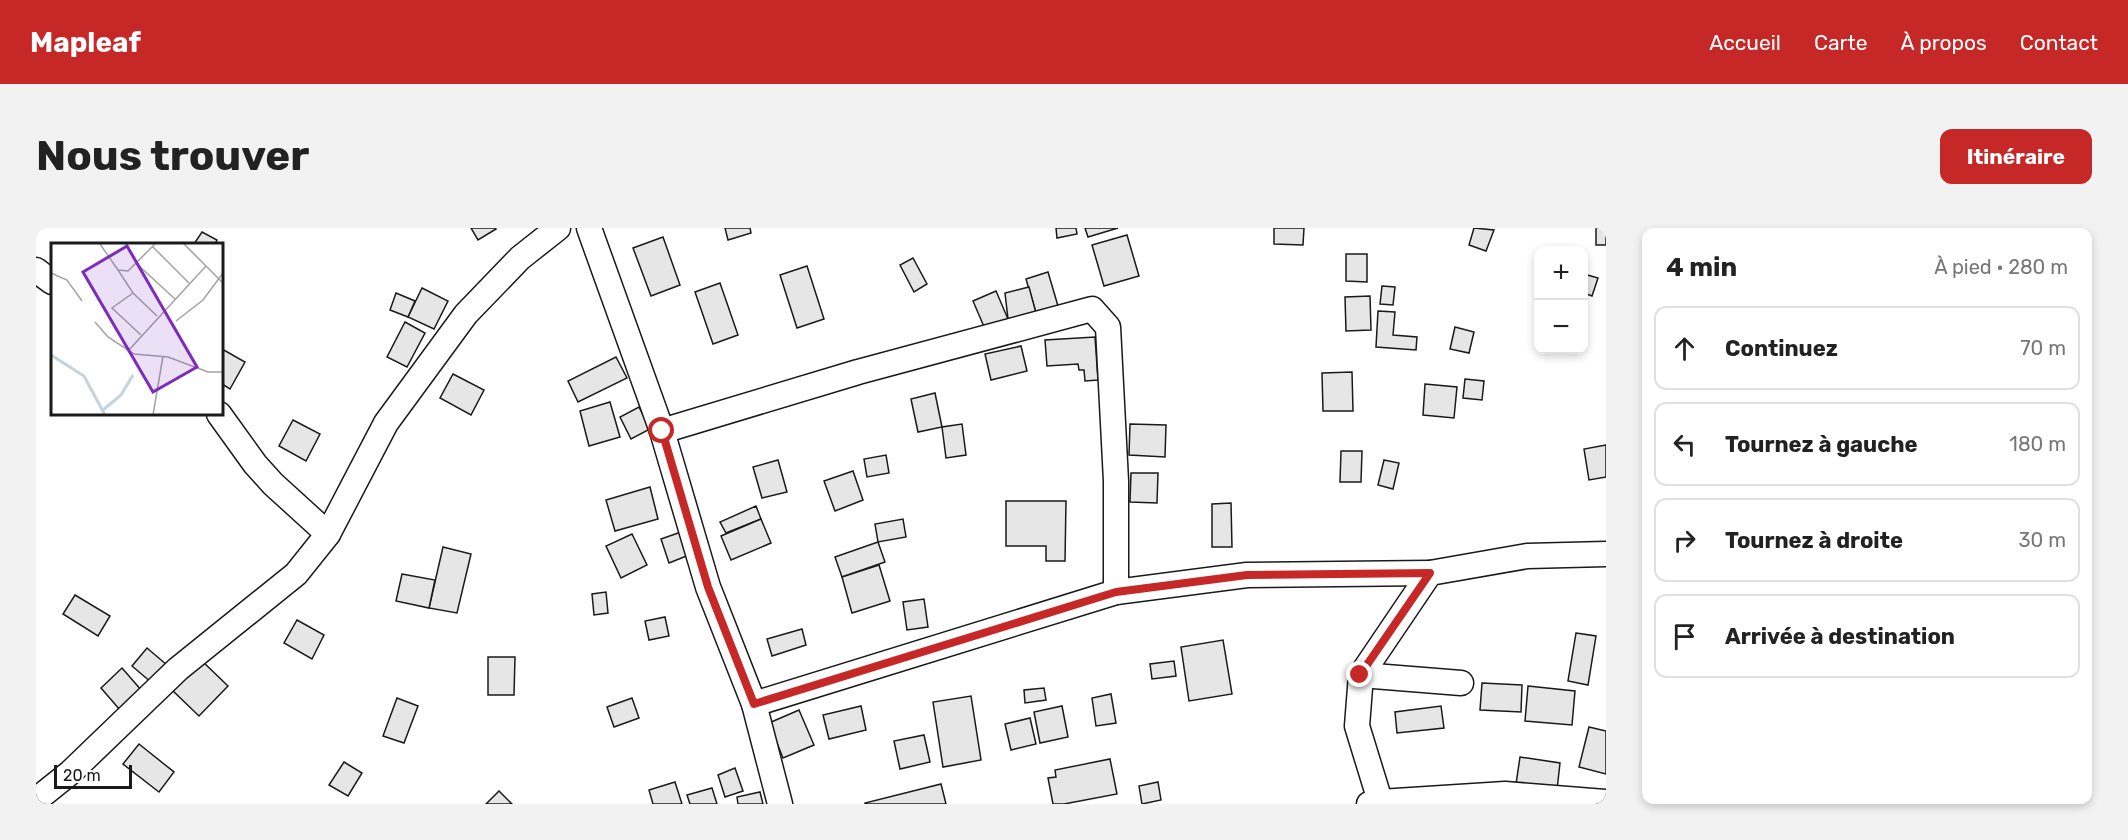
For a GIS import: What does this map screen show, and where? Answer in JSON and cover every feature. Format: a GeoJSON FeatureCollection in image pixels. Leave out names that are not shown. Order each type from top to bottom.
{"type":"FeatureCollection","features":[{"type":"Feature","properties":{"kind":"street"},"geometry":{"type":"LineString","coordinates":[[36,800],[72,772],[178,669],[296,574],[328,534],[386,423],[466,314],[520,258],[558,228]]}},
{"type":"Feature","properties":{"kind":"street"},"geometry":{"type":"LineString","coordinates":[[588,228],[662,431],[708,587],[754,704],[780,804]]}},
{"type":"Feature","properties":{"kind":"street"},"geometry":{"type":"LineString","coordinates":[[36,270],[51,281]]}},
{"type":"Feature","properties":{"kind":"street"},"geometry":{"type":"LineString","coordinates":[[662,431],[858,372],[1092,309],[1108,327],[1116,481],[1116,592]]}},
{"type":"Feature","properties":{"kind":"street"},"geometry":{"type":"LineString","coordinates":[[220,416],[255,464],[273,484],[328,534]]}},
{"type":"Feature","properties":{"kind":"street"},"geometry":{"type":"LineString","coordinates":[[754,704],[1116,592],[1247,575],[1430,573],[1527,555],[1606,554]]}},
{"type":"Feature","properties":{"kind":"street"},"geometry":{"type":"LineString","coordinates":[[1430,573],[1360,675],[1357,726],[1376,803],[1505,794],[1606,802]]}},
{"type":"Feature","properties":{"kind":"street"},"geometry":{"type":"LineString","coordinates":[[1360,675],[1461,683]]}},
{"type":"Feature","properties":{"kind":"building"},"geometry":{"type":"Polygon","coordinates":[[[471,228],[495,228],[496,229],[478,240],[471,228]]]}},
{"type":"Feature","properties":{"kind":"building"},"geometry":{"type":"Polygon","coordinates":[[[725,228],[750,228],[751,233],[728,240],[725,228]]]}},
{"type":"Feature","properties":{"kind":"building"},"geometry":{"type":"Polygon","coordinates":[[[1056,228],[1076,228],[1077,234],[1057,238],[1056,228]]]}},
{"type":"Feature","properties":{"kind":"building"},"geometry":{"type":"Polygon","coordinates":[[[1085,228],[1118,228],[1088,237],[1085,228]]]}},
{"type":"Feature","properties":{"kind":"building"},"geometry":{"type":"Polygon","coordinates":[[[1274,228],[1304,228],[1303,245],[1274,244],[1274,228]]]}},
{"type":"Feature","properties":{"kind":"building"},"geometry":{"type":"Polygon","coordinates":[[[1474,228],[1494,230],[1486,251],[1469,245],[1474,228]]]}},
{"type":"Feature","properties":{"kind":"building"},"geometry":{"type":"Polygon","coordinates":[[[1596,228],[1606,228],[1606,245],[1596,245],[1596,228]]]}},
{"type":"Feature","properties":{"kind":"building"},"geometry":{"type":"Polygon","coordinates":[[[202,232],[217,240],[216,243],[195,243],[202,232]]]}},
{"type":"Feature","properties":{"kind":"building"},"geometry":{"type":"Polygon","coordinates":[[[1127,235],[1139,276],[1104,286],[1092,245],[1127,235]]]}},
{"type":"Feature","properties":{"kind":"building"},"geometry":{"type":"Polygon","coordinates":[[[663,237],[680,285],[651,296],[633,248],[663,237]]]}},
{"type":"Feature","properties":{"kind":"building"},"geometry":{"type":"Polygon","coordinates":[[[1346,254],[1367,254],[1367,282],[1346,281],[1346,254]]]}},
{"type":"Feature","properties":{"kind":"building"},"geometry":{"type":"Polygon","coordinates":[[[913,258],[927,284],[914,292],[900,265],[913,258]]]}},
{"type":"Feature","properties":{"kind":"building"},"geometry":{"type":"Polygon","coordinates":[[[807,266],[824,319],[797,328],[780,275],[807,266]]]}},
{"type":"Feature","properties":{"kind":"building"},"geometry":{"type":"Polygon","coordinates":[[[1048,272],[1058,306],[1036,313],[1026,279],[1048,272]]]}},
{"type":"Feature","properties":{"kind":"building"},"geometry":{"type":"Polygon","coordinates":[[[1588,275],[1598,278],[1592,296],[1588,294],[1588,275]]]}},
{"type":"Feature","properties":{"kind":"building"},"geometry":{"type":"Polygon","coordinates":[[[720,283],[738,335],[713,344],[695,292],[720,283]]]}},
{"type":"Feature","properties":{"kind":"building"},"geometry":{"type":"Polygon","coordinates":[[[1382,286],[1395,287],[1393,305],[1380,304],[1382,286]]]}},
{"type":"Feature","properties":{"kind":"building"},"geometry":{"type":"Polygon","coordinates":[[[1029,287],[1036,313],[1012,320],[1008,319],[1005,293],[1029,287]]]}},
{"type":"Feature","properties":{"kind":"building"},"geometry":{"type":"Polygon","coordinates":[[[422,288],[448,301],[434,329],[408,317],[422,288]]]}},
{"type":"Feature","properties":{"kind":"building"},"geometry":{"type":"Polygon","coordinates":[[[996,291],[1008,319],[985,329],[973,301],[996,291]]]}},
{"type":"Feature","properties":{"kind":"building"},"geometry":{"type":"Polygon","coordinates":[[[396,293],[415,301],[408,317],[390,310],[396,293]]]}},
{"type":"Feature","properties":{"kind":"building"},"geometry":{"type":"Polygon","coordinates":[[[1370,296],[1371,330],[1346,331],[1345,297],[1370,296]]]}},
{"type":"Feature","properties":{"kind":"building"},"geometry":{"type":"Polygon","coordinates":[[[1378,311],[1395,312],[1393,335],[1417,337],[1416,350],[1376,347],[1378,311]]]}},
{"type":"Feature","properties":{"kind":"building"},"geometry":{"type":"Polygon","coordinates":[[[405,322],[425,333],[407,367],[387,357],[405,322]]]}},
{"type":"Feature","properties":{"kind":"building"},"geometry":{"type":"Polygon","coordinates":[[[1455,327],[1474,332],[1469,353],[1450,349],[1455,327]]]}},
{"type":"Feature","properties":{"kind":"building"},"geometry":{"type":"Polygon","coordinates":[[[1095,337],[1098,380],[1085,381],[1084,370],[1079,370],[1078,364],[1047,366],[1045,340],[1095,337]]]}},
{"type":"Feature","properties":{"kind":"building"},"geometry":{"type":"Polygon","coordinates":[[[1021,346],[1027,371],[991,380],[985,354],[1021,346]]]}},
{"type":"Feature","properties":{"kind":"building"},"geometry":{"type":"Polygon","coordinates":[[[224,350],[245,362],[230,389],[224,385],[224,350]]]}},
{"type":"Feature","properties":{"kind":"building"},"geometry":{"type":"Polygon","coordinates":[[[616,357],[627,378],[578,402],[568,381],[616,357]]]}},
{"type":"Feature","properties":{"kind":"building"},"geometry":{"type":"Polygon","coordinates":[[[1352,372],[1353,411],[1323,411],[1322,373],[1352,372]]]}},
{"type":"Feature","properties":{"kind":"building"},"geometry":{"type":"Polygon","coordinates":[[[453,374],[484,390],[471,415],[440,398],[453,374]]]}},
{"type":"Feature","properties":{"kind":"building"},"geometry":{"type":"Polygon","coordinates":[[[1465,379],[1484,381],[1482,400],[1463,398],[1465,379]]]}},
{"type":"Feature","properties":{"kind":"building"},"geometry":{"type":"Polygon","coordinates":[[[1425,384],[1457,387],[1454,418],[1423,415],[1425,384]]]}},
{"type":"Feature","properties":{"kind":"building"},"geometry":{"type":"Polygon","coordinates":[[[935,393],[942,427],[918,432],[911,399],[935,393]]]}},
{"type":"Feature","properties":{"kind":"building"},"geometry":{"type":"Polygon","coordinates":[[[610,402],[620,437],[589,446],[580,411],[610,402]]]}},
{"type":"Feature","properties":{"kind":"building"},"geometry":{"type":"Polygon","coordinates":[[[639,407],[650,429],[631,439],[620,417],[639,407]]]}},
{"type":"Feature","properties":{"kind":"building"},"geometry":{"type":"Polygon","coordinates":[[[293,420],[320,434],[306,461],[279,446],[293,420]]]}},
{"type":"Feature","properties":{"kind":"building"},"geometry":{"type":"Polygon","coordinates":[[[962,424],[966,455],[946,458],[942,427],[962,424]]]}},
{"type":"Feature","properties":{"kind":"building"},"geometry":{"type":"Polygon","coordinates":[[[1130,424],[1166,425],[1165,457],[1129,455],[1130,424]]]}},
{"type":"Feature","properties":{"kind":"building"},"geometry":{"type":"Polygon","coordinates":[[[1606,445],[1606,477],[1589,480],[1584,449],[1606,445]]]}},
{"type":"Feature","properties":{"kind":"building"},"geometry":{"type":"Polygon","coordinates":[[[1341,451],[1362,451],[1361,482],[1340,482],[1341,451]]]}},
{"type":"Feature","properties":{"kind":"building"},"geometry":{"type":"Polygon","coordinates":[[[886,455],[889,473],[867,477],[864,459],[886,455]]]}},
{"type":"Feature","properties":{"kind":"building"},"geometry":{"type":"Polygon","coordinates":[[[778,460],[787,492],[762,498],[753,467],[778,460]]]}},
{"type":"Feature","properties":{"kind":"building"},"geometry":{"type":"Polygon","coordinates":[[[1384,460],[1399,463],[1393,489],[1378,485],[1384,460]]]}},
{"type":"Feature","properties":{"kind":"building"},"geometry":{"type":"Polygon","coordinates":[[[853,471],[863,500],[835,511],[824,481],[853,471]]]}},
{"type":"Feature","properties":{"kind":"building"},"geometry":{"type":"Polygon","coordinates":[[[1131,473],[1158,473],[1157,503],[1130,502],[1131,473]]]}},
{"type":"Feature","properties":{"kind":"building"},"geometry":{"type":"Polygon","coordinates":[[[650,487],[658,519],[615,531],[606,500],[650,487]]]}},
{"type":"Feature","properties":{"kind":"building"},"geometry":{"type":"Polygon","coordinates":[[[1006,501],[1066,501],[1065,561],[1046,561],[1046,546],[1006,546],[1006,501]]]}},
{"type":"Feature","properties":{"kind":"building"},"geometry":{"type":"Polygon","coordinates":[[[1231,503],[1232,547],[1212,547],[1212,504],[1231,503]]]}},
{"type":"Feature","properties":{"kind":"building"},"geometry":{"type":"Polygon","coordinates":[[[756,506],[761,519],[726,533],[720,522],[756,506]]]}},
{"type":"Feature","properties":{"kind":"building"},"geometry":{"type":"Polygon","coordinates":[[[761,519],[771,543],[731,560],[721,536],[761,519]]]}},
{"type":"Feature","properties":{"kind":"building"},"geometry":{"type":"Polygon","coordinates":[[[903,519],[906,537],[878,542],[875,524],[903,519]]]}},
{"type":"Feature","properties":{"kind":"building"},"geometry":{"type":"Polygon","coordinates":[[[681,532],[689,555],[669,563],[661,539],[681,532]]]}},
{"type":"Feature","properties":{"kind":"building"},"geometry":{"type":"Polygon","coordinates":[[[632,534],[647,565],[621,578],[606,546],[632,534]]]}},
{"type":"Feature","properties":{"kind":"building"},"geometry":{"type":"Polygon","coordinates":[[[878,542],[885,562],[842,577],[835,557],[878,542]]]}},
{"type":"Feature","properties":{"kind":"building"},"geometry":{"type":"Polygon","coordinates":[[[443,547],[471,554],[457,613],[429,608],[443,547]]]}},
{"type":"Feature","properties":{"kind":"building"},"geometry":{"type":"Polygon","coordinates":[[[879,565],[890,601],[852,613],[842,577],[879,565]]]}},
{"type":"Feature","properties":{"kind":"building"},"geometry":{"type":"Polygon","coordinates":[[[402,574],[435,580],[429,608],[396,601],[402,574]]]}},
{"type":"Feature","properties":{"kind":"building"},"geometry":{"type":"Polygon","coordinates":[[[606,592],[608,613],[594,615],[592,594],[606,592]]]}},
{"type":"Feature","properties":{"kind":"building"},"geometry":{"type":"Polygon","coordinates":[[[75,595],[110,616],[98,636],[63,614],[75,595]]]}},
{"type":"Feature","properties":{"kind":"building"},"geometry":{"type":"Polygon","coordinates":[[[924,599],[928,627],[907,630],[903,602],[924,599]]]}},
{"type":"Feature","properties":{"kind":"building"},"geometry":{"type":"Polygon","coordinates":[[[665,617],[669,636],[649,640],[645,621],[665,617]]]}},
{"type":"Feature","properties":{"kind":"building"},"geometry":{"type":"Polygon","coordinates":[[[297,620],[324,635],[312,659],[284,643],[297,620]]]}},
{"type":"Feature","properties":{"kind":"building"},"geometry":{"type":"Polygon","coordinates":[[[802,629],[806,645],[772,656],[767,639],[802,629]]]}},
{"type":"Feature","properties":{"kind":"building"},"geometry":{"type":"Polygon","coordinates":[[[1576,633],[1596,636],[1588,685],[1568,681],[1576,633]]]}},
{"type":"Feature","properties":{"kind":"building"},"geometry":{"type":"Polygon","coordinates":[[[1223,640],[1232,694],[1189,701],[1181,647],[1223,640]]]}},
{"type":"Feature","properties":{"kind":"building"},"geometry":{"type":"Polygon","coordinates":[[[147,648],[167,665],[152,683],[132,666],[147,648]]]}},
{"type":"Feature","properties":{"kind":"building"},"geometry":{"type":"Polygon","coordinates":[[[488,657],[515,657],[514,695],[488,695],[488,657]]]}},
{"type":"Feature","properties":{"kind":"building"},"geometry":{"type":"Polygon","coordinates":[[[201,660],[228,686],[199,716],[172,690],[201,660]]]}},
{"type":"Feature","properties":{"kind":"building"},"geometry":{"type":"Polygon","coordinates":[[[1174,661],[1176,676],[1152,679],[1150,664],[1174,661]]]}},
{"type":"Feature","properties":{"kind":"building"},"geometry":{"type":"Polygon","coordinates":[[[122,668],[142,691],[120,710],[101,688],[122,668]]]}},
{"type":"Feature","properties":{"kind":"building"},"geometry":{"type":"Polygon","coordinates":[[[1482,683],[1522,685],[1521,712],[1480,710],[1482,683]]]}},
{"type":"Feature","properties":{"kind":"building"},"geometry":{"type":"Polygon","coordinates":[[[1528,686],[1575,691],[1572,725],[1525,721],[1528,686]]]}},
{"type":"Feature","properties":{"kind":"building"},"geometry":{"type":"Polygon","coordinates":[[[1044,688],[1046,700],[1025,703],[1024,690],[1044,688]]]}},
{"type":"Feature","properties":{"kind":"building"},"geometry":{"type":"Polygon","coordinates":[[[1111,694],[1116,723],[1096,726],[1092,698],[1111,694]]]}},
{"type":"Feature","properties":{"kind":"building"},"geometry":{"type":"Polygon","coordinates":[[[971,696],[981,760],[943,767],[933,702],[971,696]]]}},
{"type":"Feature","properties":{"kind":"building"},"geometry":{"type":"Polygon","coordinates":[[[397,698],[418,706],[404,743],[383,736],[397,698]]]}},
{"type":"Feature","properties":{"kind":"building"},"geometry":{"type":"Polygon","coordinates":[[[632,698],[639,718],[614,727],[607,707],[632,698]]]}},
{"type":"Feature","properties":{"kind":"building"},"geometry":{"type":"Polygon","coordinates":[[[861,706],[866,730],[829,739],[823,715],[861,706]]]}},
{"type":"Feature","properties":{"kind":"building"},"geometry":{"type":"Polygon","coordinates":[[[1062,706],[1068,737],[1040,743],[1034,712],[1062,706]]]}},
{"type":"Feature","properties":{"kind":"building"},"geometry":{"type":"Polygon","coordinates":[[[1441,706],[1444,728],[1397,733],[1395,712],[1441,706]]]}},
{"type":"Feature","properties":{"kind":"building"},"geometry":{"type":"Polygon","coordinates":[[[799,710],[814,745],[783,758],[769,723],[799,710]]]}},
{"type":"Feature","properties":{"kind":"building"},"geometry":{"type":"Polygon","coordinates":[[[1030,718],[1036,744],[1011,750],[1005,724],[1030,718]]]}},
{"type":"Feature","properties":{"kind":"building"},"geometry":{"type":"Polygon","coordinates":[[[1589,727],[1606,731],[1606,774],[1579,767],[1589,727]]]}},
{"type":"Feature","properties":{"kind":"building"},"geometry":{"type":"Polygon","coordinates":[[[924,735],[930,762],[900,769],[894,741],[924,735]]]}},
{"type":"Feature","properties":{"kind":"building"},"geometry":{"type":"Polygon","coordinates":[[[139,744],[174,772],[159,792],[123,764],[139,744]]]}},
{"type":"Feature","properties":{"kind":"building"},"geometry":{"type":"Polygon","coordinates":[[[1520,757],[1560,763],[1557,790],[1516,784],[1520,757]]]}},
{"type":"Feature","properties":{"kind":"building"},"geometry":{"type":"Polygon","coordinates":[[[1110,759],[1117,794],[1053,804],[1048,778],[1056,777],[1055,770],[1110,759]]]}},
{"type":"Feature","properties":{"kind":"building"},"geometry":{"type":"Polygon","coordinates":[[[344,762],[362,773],[348,796],[329,785],[344,762]]]}},
{"type":"Feature","properties":{"kind":"building"},"geometry":{"type":"Polygon","coordinates":[[[735,768],[743,791],[725,797],[718,775],[735,768]]]}},
{"type":"Feature","properties":{"kind":"building"},"geometry":{"type":"Polygon","coordinates":[[[675,782],[682,804],[653,804],[649,790],[675,782]]]}},
{"type":"Feature","properties":{"kind":"building"},"geometry":{"type":"Polygon","coordinates":[[[1158,782],[1161,800],[1142,804],[1139,786],[1158,782]]]}},
{"type":"Feature","properties":{"kind":"building"},"geometry":{"type":"Polygon","coordinates":[[[941,784],[946,804],[865,804],[865,803],[941,784]]]}},
{"type":"Feature","properties":{"kind":"building"},"geometry":{"type":"Polygon","coordinates":[[[712,788],[717,804],[690,804],[687,795],[712,788]]]}},
{"type":"Feature","properties":{"kind":"building"},"geometry":{"type":"Polygon","coordinates":[[[499,791],[512,804],[486,804],[499,791]]]}},
{"type":"Feature","properties":{"kind":"building"},"geometry":{"type":"Polygon","coordinates":[[[760,792],[763,804],[738,804],[737,797],[760,792]]]}},
{"type":"Feature","properties":{"kind":"route"},"geometry":{"type":"LineString","coordinates":[[662,431],[708,587],[754,704],[1116,592],[1247,575],[1430,573],[1360,675]]}}]}
